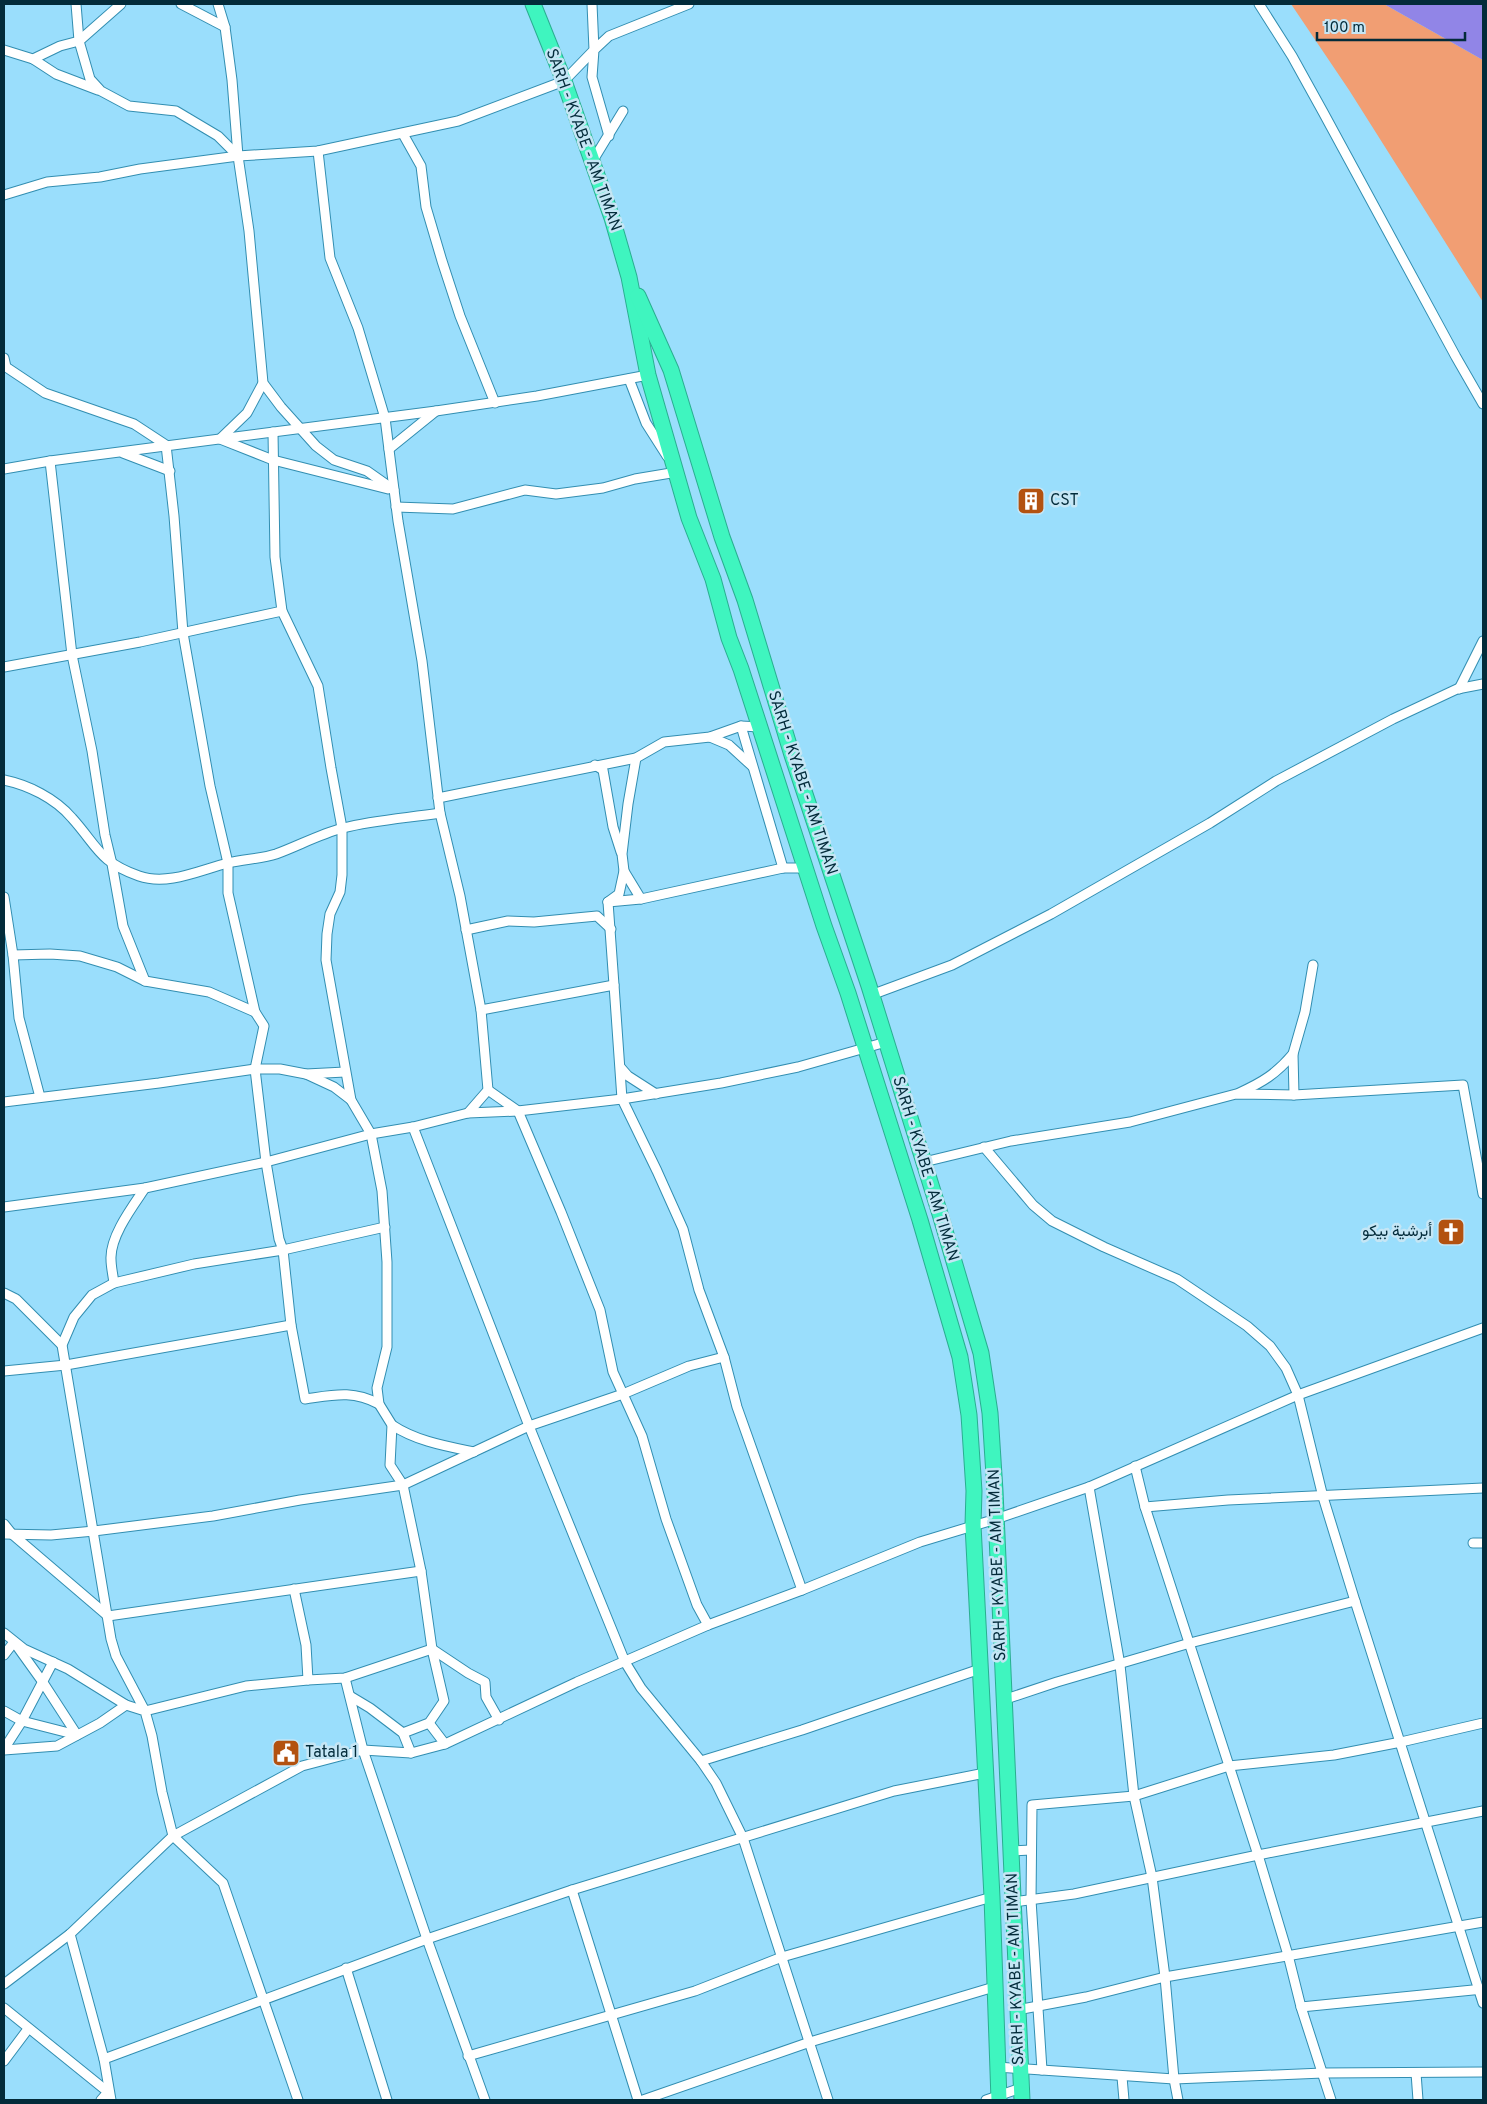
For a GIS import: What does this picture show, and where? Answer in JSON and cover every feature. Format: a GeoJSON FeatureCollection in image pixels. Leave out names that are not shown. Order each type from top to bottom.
{"type":"FeatureCollection","features":[{"type":"Feature","properties":{"kind":"highway","name":"SARH - KYABE - AM TIMAN"},"geometry":{"type":"LineString","coordinates":[[533,4],[564,80],[629,276],[671,370],[722,537],[745,600],[792,755],[924,1162],[981,1353],[990,1413],[996,1519],[1003,1700],[1012,1851],[1021,2094]]}},
{"type":"Feature","properties":{"kind":"highway","name":"SARH - KYABE - AM TIMAN"},"geometry":{"type":"LineString","coordinates":[[629,276],[648,375],[689,518],[713,579],[729,638],[742,669],[805,868],[848,993],[920,1220],[960,1357],[969,1415],[974,1491],[973,1525],[992,1897],[997,2067],[994,2099]]}},
{"type":"Feature","properties":{"kind":"street"},"geometry":{"type":"LineString","coordinates":[[76,4],[79,41],[90,79],[101,91]]}},
{"type":"Feature","properties":{"kind":"street"},"geometry":{"type":"LineString","coordinates":[[33,59],[60,46],[79,41],[121,4]]}},
{"type":"Feature","properties":{"kind":"street"},"geometry":{"type":"LineString","coordinates":[[181,4],[225,28]]}},
{"type":"Feature","properties":{"kind":"street"},"geometry":{"type":"LineString","coordinates":[[218,4],[225,28],[237,124],[238,156],[249,231],[262,383],[247,413],[220,439]]}},
{"type":"Feature","properties":{"kind":"street"},"geometry":{"type":"LineString","coordinates":[[592,4],[594,50],[592,77],[608,136]]}},
{"type":"Feature","properties":{"kind":"street"},"geometry":{"type":"LineString","coordinates":[[4,195],[46,182],[100,177],[140,169],[238,156],[318,151],[458,121],[564,80],[609,36],[688,4]]}},
{"type":"Feature","properties":{"kind":"street"},"geometry":{"type":"LineString","coordinates":[[1259,4],[1292,56],[1483,404]]}},
{"type":"Feature","properties":{"kind":"street"},"geometry":{"type":"LineString","coordinates":[[4,50],[33,59],[56,74],[101,91],[129,106],[176,111],[218,136],[238,156]]}},
{"type":"Feature","properties":{"kind":"street"},"geometry":{"type":"LineString","coordinates":[[592,163],[623,111]]}},
{"type":"Feature","properties":{"kind":"street"},"geometry":{"type":"LineString","coordinates":[[403,134],[421,166],[426,207],[442,260],[460,316],[494,402]]}},
{"type":"Feature","properties":{"kind":"street"},"geometry":{"type":"LineString","coordinates":[[318,151],[330,258],[358,328],[385,418],[396,507],[422,661],[440,813],[466,930],[481,1010],[488,1090],[468,1113]]}},
{"type":"Feature","properties":{"kind":"street"},"geometry":{"type":"LineString","coordinates":[[4,364],[45,393],[134,424],[166,446],[170,470],[183,633],[210,786],[228,863],[228,892],[255,1012],[264,1026],[255,1069],[266,1162],[279,1238],[283,1250],[291,1326],[305,1399],[344,1394],[365,1397],[379,1404]]}},
{"type":"Feature","properties":{"kind":"street"},"geometry":{"type":"LineString","coordinates":[[4,469],[50,461],[436,411],[648,375]]}},
{"type":"Feature","properties":{"kind":"street"},"geometry":{"type":"LineString","coordinates":[[396,507],[453,509],[525,490],[556,494],[603,488],[677,472],[646,423],[629,379]]}},
{"type":"Feature","properties":{"kind":"street"},"geometry":{"type":"LineString","coordinates":[[262,383],[316,446],[334,460],[367,471],[394,490]]}},
{"type":"Feature","properties":{"kind":"street"},"geometry":{"type":"LineString","coordinates":[[390,449],[436,411]]}},
{"type":"Feature","properties":{"kind":"street"},"geometry":{"type":"LineString","coordinates":[[273,432],[274,557],[282,612],[318,686],[342,828],[340,892],[330,914],[326,960],[351,1100],[371,1134],[382,1191],[387,1262],[387,1346],[377,1388],[379,1404],[392,1425],[406,1434],[422,1437],[437,1445],[474,1452]]}},
{"type":"Feature","properties":{"kind":"street"},"geometry":{"type":"LineString","coordinates":[[220,439],[273,460],[394,490]]}},
{"type":"Feature","properties":{"kind":"street"},"geometry":{"type":"LineString","coordinates":[[121,452],[170,470]]}},
{"type":"Feature","properties":{"kind":"street"},"geometry":{"type":"LineString","coordinates":[[50,461],[72,655],[92,751],[105,835],[123,926],[145,981]]}},
{"type":"Feature","properties":{"kind":"street"},"geometry":{"type":"LineString","coordinates":[[4,667],[282,612]]}},
{"type":"Feature","properties":{"kind":"street"},"geometry":{"type":"LineString","coordinates":[[1459,689],[1483,641]]}},
{"type":"Feature","properties":{"kind":"street"},"geometry":{"type":"LineString","coordinates":[[871,995],[952,965],[1043,919],[1210,822],[1276,781],[1393,719],[1459,689],[1483,684]]}},
{"type":"Feature","properties":{"kind":"street"},"geometry":{"type":"LineString","coordinates":[[438,798],[636,758],[664,742],[710,737],[741,726],[760,727]]}},
{"type":"Feature","properties":{"kind":"street"},"geometry":{"type":"LineString","coordinates":[[741,726],[783,868]]}},
{"type":"Feature","properties":{"kind":"street"},"geometry":{"type":"LineString","coordinates":[[710,737],[730,744],[753,767]]}},
{"type":"Feature","properties":{"kind":"street"},"geometry":{"type":"LineString","coordinates":[[622,854],[636,758]]}},
{"type":"Feature","properties":{"kind":"street"},"geometry":{"type":"LineString","coordinates":[[595,765],[603,770],[613,827],[622,854],[624,872],[619,894],[608,902]]}},
{"type":"Feature","properties":{"kind":"street"},"geometry":{"type":"LineString","coordinates":[[4,780],[20,784],[48,798],[72,817],[96,850],[112,864],[152,879],[182,877],[228,863],[273,855],[342,828],[440,813]]}},
{"type":"Feature","properties":{"kind":"street"},"geometry":{"type":"LineString","coordinates":[[608,902],[641,899],[783,868],[805,868]]}},
{"type":"Feature","properties":{"kind":"street"},"geometry":{"type":"LineString","coordinates":[[624,872],[641,899]]}},
{"type":"Feature","properties":{"kind":"street"},"geometry":{"type":"LineString","coordinates":[[608,902],[622,1099],[683,1229],[699,1290],[724,1357],[737,1407],[802,1590]]}},
{"type":"Feature","properties":{"kind":"street"},"geometry":{"type":"LineString","coordinates":[[4,904],[13,955],[19,1018],[40,1097]]}},
{"type":"Feature","properties":{"kind":"street"},"geometry":{"type":"LineString","coordinates":[[466,930],[508,921],[534,922],[597,916],[611,929]]}},
{"type":"Feature","properties":{"kind":"street"},"geometry":{"type":"LineString","coordinates":[[13,955],[50,954],[80,956],[117,968],[145,981],[209,992],[255,1012]]}},
{"type":"Feature","properties":{"kind":"street"},"geometry":{"type":"LineString","coordinates":[[1294,1095],[1293,1054],[1305,1012],[1313,965]]}},
{"type":"Feature","properties":{"kind":"street"},"geometry":{"type":"LineString","coordinates":[[481,1010],[614,985]]}},
{"type":"Feature","properties":{"kind":"street"},"geometry":{"type":"LineString","coordinates":[[4,1207],[145,1188],[266,1162],[371,1134],[413,1127],[468,1113],[518,1111],[622,1099],[721,1084],[798,1067],[886,1042]]}},
{"type":"Feature","properties":{"kind":"street"},"geometry":{"type":"LineString","coordinates":[[924,1162],[1011,1141],[1130,1122],[1236,1094],[1265,1081],[1279,1070],[1293,1054]]}},
{"type":"Feature","properties":{"kind":"street"},"geometry":{"type":"LineString","coordinates":[[620,1065],[628,1076],[656,1094]]}},
{"type":"Feature","properties":{"kind":"street"},"geometry":{"type":"LineString","coordinates":[[4,1102],[255,1069],[280,1069],[306,1074],[345,1072]]}},
{"type":"Feature","properties":{"kind":"street"},"geometry":{"type":"LineString","coordinates":[[306,1074],[334,1087],[351,1100]]}},
{"type":"Feature","properties":{"kind":"street"},"geometry":{"type":"LineString","coordinates":[[1236,1094],[1294,1095],[1463,1085],[1483,1194]]}},
{"type":"Feature","properties":{"kind":"street"},"geometry":{"type":"LineString","coordinates":[[488,1090],[518,1111],[561,1212],[600,1310],[613,1372],[642,1436],[666,1519],[697,1605],[708,1625]]}},
{"type":"Feature","properties":{"kind":"street"},"geometry":{"type":"LineString","coordinates":[[413,1127],[529,1426],[625,1662],[641,1688],[701,1761],[716,1784],[743,1838],[828,2100]]}},
{"type":"Feature","properties":{"kind":"street"},"geometry":{"type":"LineString","coordinates":[[984,1148],[1033,1205],[1052,1221],[1104,1247],[1177,1279],[1247,1326],[1270,1346],[1286,1368],[1298,1395],[1323,1497],[1354,1601],[1401,1742],[1425,1824],[1481,1989],[1483,2003]]}},
{"type":"Feature","properties":{"kind":"street"},"geometry":{"type":"LineString","coordinates":[[114,1283],[110,1258],[115,1240],[127,1215],[145,1188]]}},
{"type":"Feature","properties":{"kind":"street"},"geometry":{"type":"LineString","coordinates":[[62,1345],[74,1317],[92,1295],[114,1283],[194,1264],[283,1250],[384,1227]]}},
{"type":"Feature","properties":{"kind":"street"},"geometry":{"type":"LineString","coordinates":[[4,1293],[16,1299],[62,1345],[116,1656],[145,1711],[173,1836],[223,1883],[298,2100]]}},
{"type":"Feature","properties":{"kind":"street"},"geometry":{"type":"LineString","coordinates":[[4,1371],[66,1364],[291,1326]]}},
{"type":"Feature","properties":{"kind":"street"},"geometry":{"type":"LineString","coordinates":[[4,1984],[70,1934],[173,1836],[302,1766],[363,1750],[411,1753],[445,1744],[577,1682],[708,1625],[802,1590],[920,1542],[996,1519],[1089,1487],[1298,1395],[1483,1328]]}},
{"type":"Feature","properties":{"kind":"street"},"geometry":{"type":"LineString","coordinates":[[8,1534],[51,1535],[94,1531],[213,1516],[300,1500],[403,1486],[529,1426],[623,1394],[689,1366],[724,1357]]}},
{"type":"Feature","properties":{"kind":"street"},"geometry":{"type":"LineString","coordinates":[[365,1397],[377,1388]]}},
{"type":"Feature","properties":{"kind":"street"},"geometry":{"type":"LineString","coordinates":[[392,1425],[390,1465],[403,1486],[421,1571],[432,1649],[444,1701],[429,1723],[403,1733]]}},
{"type":"Feature","properties":{"kind":"street"},"geometry":{"type":"LineString","coordinates":[[1135,1466],[1145,1507],[1258,1855],[1288,1955],[1301,2007],[1331,2100]]}},
{"type":"Feature","properties":{"kind":"street"},"geometry":{"type":"LineString","coordinates":[[1089,1487],[1120,1665],[1134,1796],[1152,1877],[1178,2100]]}},
{"type":"Feature","properties":{"kind":"street"},"geometry":{"type":"LineString","coordinates":[[1145,1507],[1228,1500],[1483,1488]]}},
{"type":"Feature","properties":{"kind":"street"},"geometry":{"type":"LineString","coordinates":[[4,1524],[8,1534],[108,1616],[421,1571]]}},
{"type":"Feature","properties":{"kind":"street"},"geometry":{"type":"LineString","coordinates":[[1473,1544],[1483,1543]]}},
{"type":"Feature","properties":{"kind":"street"},"geometry":{"type":"LineString","coordinates":[[294,1589],[306,1645],[308,1680]]}},
{"type":"Feature","properties":{"kind":"street"},"geometry":{"type":"LineString","coordinates":[[1003,1700],[1190,1643],[1354,1601]]}},
{"type":"Feature","properties":{"kind":"street"},"geometry":{"type":"LineString","coordinates":[[4,1633],[24,1649],[68,1669],[126,1705],[145,1711],[246,1686],[345,1678],[432,1649]]}},
{"type":"Feature","properties":{"kind":"street"},"geometry":{"type":"LineString","coordinates":[[4,1655],[14,1642]]}},
{"type":"Feature","properties":{"kind":"street"},"geometry":{"type":"LineString","coordinates":[[14,1642],[77,1735]]}},
{"type":"Feature","properties":{"kind":"street"},"geometry":{"type":"LineString","coordinates":[[432,1649],[468,1673],[486,1682],[486,1697],[499,1720]]}},
{"type":"Feature","properties":{"kind":"street"},"geometry":{"type":"LineString","coordinates":[[4,1749],[22,1721],[53,1662]]}},
{"type":"Feature","properties":{"kind":"street"},"geometry":{"type":"LineString","coordinates":[[701,1761],[802,1730],[980,1669]]}},
{"type":"Feature","properties":{"kind":"street"},"geometry":{"type":"LineString","coordinates":[[345,1678],[363,1750],[427,1939],[485,2100]]}},
{"type":"Feature","properties":{"kind":"street"},"geometry":{"type":"LineString","coordinates":[[350,1696],[370,1708],[403,1733],[411,1753]]}},
{"type":"Feature","properties":{"kind":"street"},"geometry":{"type":"LineString","coordinates":[[4,1749],[57,1746],[100,1723],[126,1705]]}},
{"type":"Feature","properties":{"kind":"street"},"geometry":{"type":"LineString","coordinates":[[4,1711],[22,1721],[77,1735]]}},
{"type":"Feature","properties":{"kind":"street"},"geometry":{"type":"LineString","coordinates":[[1042,2070],[1031,1900],[1032,1805],[1134,1796],[1229,1766],[1334,1755],[1401,1742],[1483,1722]]}},
{"type":"Feature","properties":{"kind":"street"},"geometry":{"type":"LineString","coordinates":[[429,1723],[445,1744]]}},
{"type":"Feature","properties":{"kind":"street"},"geometry":{"type":"LineString","coordinates":[[104,2059],[346,1968],[572,1890],[894,1791],[985,1773]]}},
{"type":"Feature","properties":{"kind":"street"},"geometry":{"type":"LineString","coordinates":[[1013,1902],[1074,1894],[1258,1855],[1425,1824],[1483,1811]]}},
{"type":"Feature","properties":{"kind":"street"},"geometry":{"type":"LineString","coordinates":[[1012,1851],[1031,1850]]}},
{"type":"Feature","properties":{"kind":"street"},"geometry":{"type":"LineString","coordinates":[[572,1890],[638,2100]]}},
{"type":"Feature","properties":{"kind":"street"},"geometry":{"type":"LineString","coordinates":[[468,2056],[695,1992],[782,1956],[992,1897]]}},
{"type":"Feature","properties":{"kind":"street"},"geometry":{"type":"LineString","coordinates":[[1017,2010],[1086,1997],[1165,1978],[1483,1922]]}},
{"type":"Feature","properties":{"kind":"street"},"geometry":{"type":"LineString","coordinates":[[70,1934],[104,2059],[109,2096]]}},
{"type":"Feature","properties":{"kind":"street"},"geometry":{"type":"LineString","coordinates":[[346,1968],[387,2100]]}},
{"type":"Feature","properties":{"kind":"street"},"geometry":{"type":"LineString","coordinates":[[642,2100],[810,2042],[994,1987]]}},
{"type":"Feature","properties":{"kind":"street"},"geometry":{"type":"LineString","coordinates":[[1301,2007],[1481,1989]]}},
{"type":"Feature","properties":{"kind":"street"},"geometry":{"type":"LineString","coordinates":[[4,2008],[109,2096]]}},
{"type":"Feature","properties":{"kind":"street"},"geometry":{"type":"LineString","coordinates":[[4,2061],[28,2030]]}},
{"type":"Feature","properties":{"kind":"street"},"geometry":{"type":"LineString","coordinates":[[997,2067],[1122,2077],[1174,2078],[1483,2072]]}},
{"type":"Feature","properties":{"kind":"street"},"geometry":{"type":"LineString","coordinates":[[1416,2073],[1418,2100]]}},
{"type":"Feature","properties":{"kind":"street"},"geometry":{"type":"LineString","coordinates":[[1122,2077],[1124,2100]]}},
{"type":"Feature","properties":{"kind":"street"},"geometry":{"type":"LineString","coordinates":[[994,2099],[1021,2094]]}},
{"type":"Feature","properties":{"kind":"street"},"geometry":{"type":"LineString","coordinates":[[101,2100],[109,2096]]}},
{"type":"Feature","properties":{"kind":"shaded area"},"geometry":{"type":"Polygon","coordinates":[[[1291,4],[1384,4],[1483,60],[1483,302],[1349,90],[1291,4]]]}},
{"type":"Feature","properties":{"kind":"shaded area"},"geometry":{"type":"Polygon","coordinates":[[[1384,4],[1483,4],[1483,60],[1384,4]]]}},
{"type":"Feature","properties":{"kind":"place","name":"CST"},"geometry":{"type":"Point","coordinates":[1031,501]}},
{"type":"Feature","properties":{"kind":"place","name":"أبرشية بيكو"},"geometry":{"type":"Point","coordinates":[1451,1232]}},
{"type":"Feature","properties":{"kind":"place","name":"Tatala 1"},"geometry":{"type":"Point","coordinates":[286,1753]}}]}
